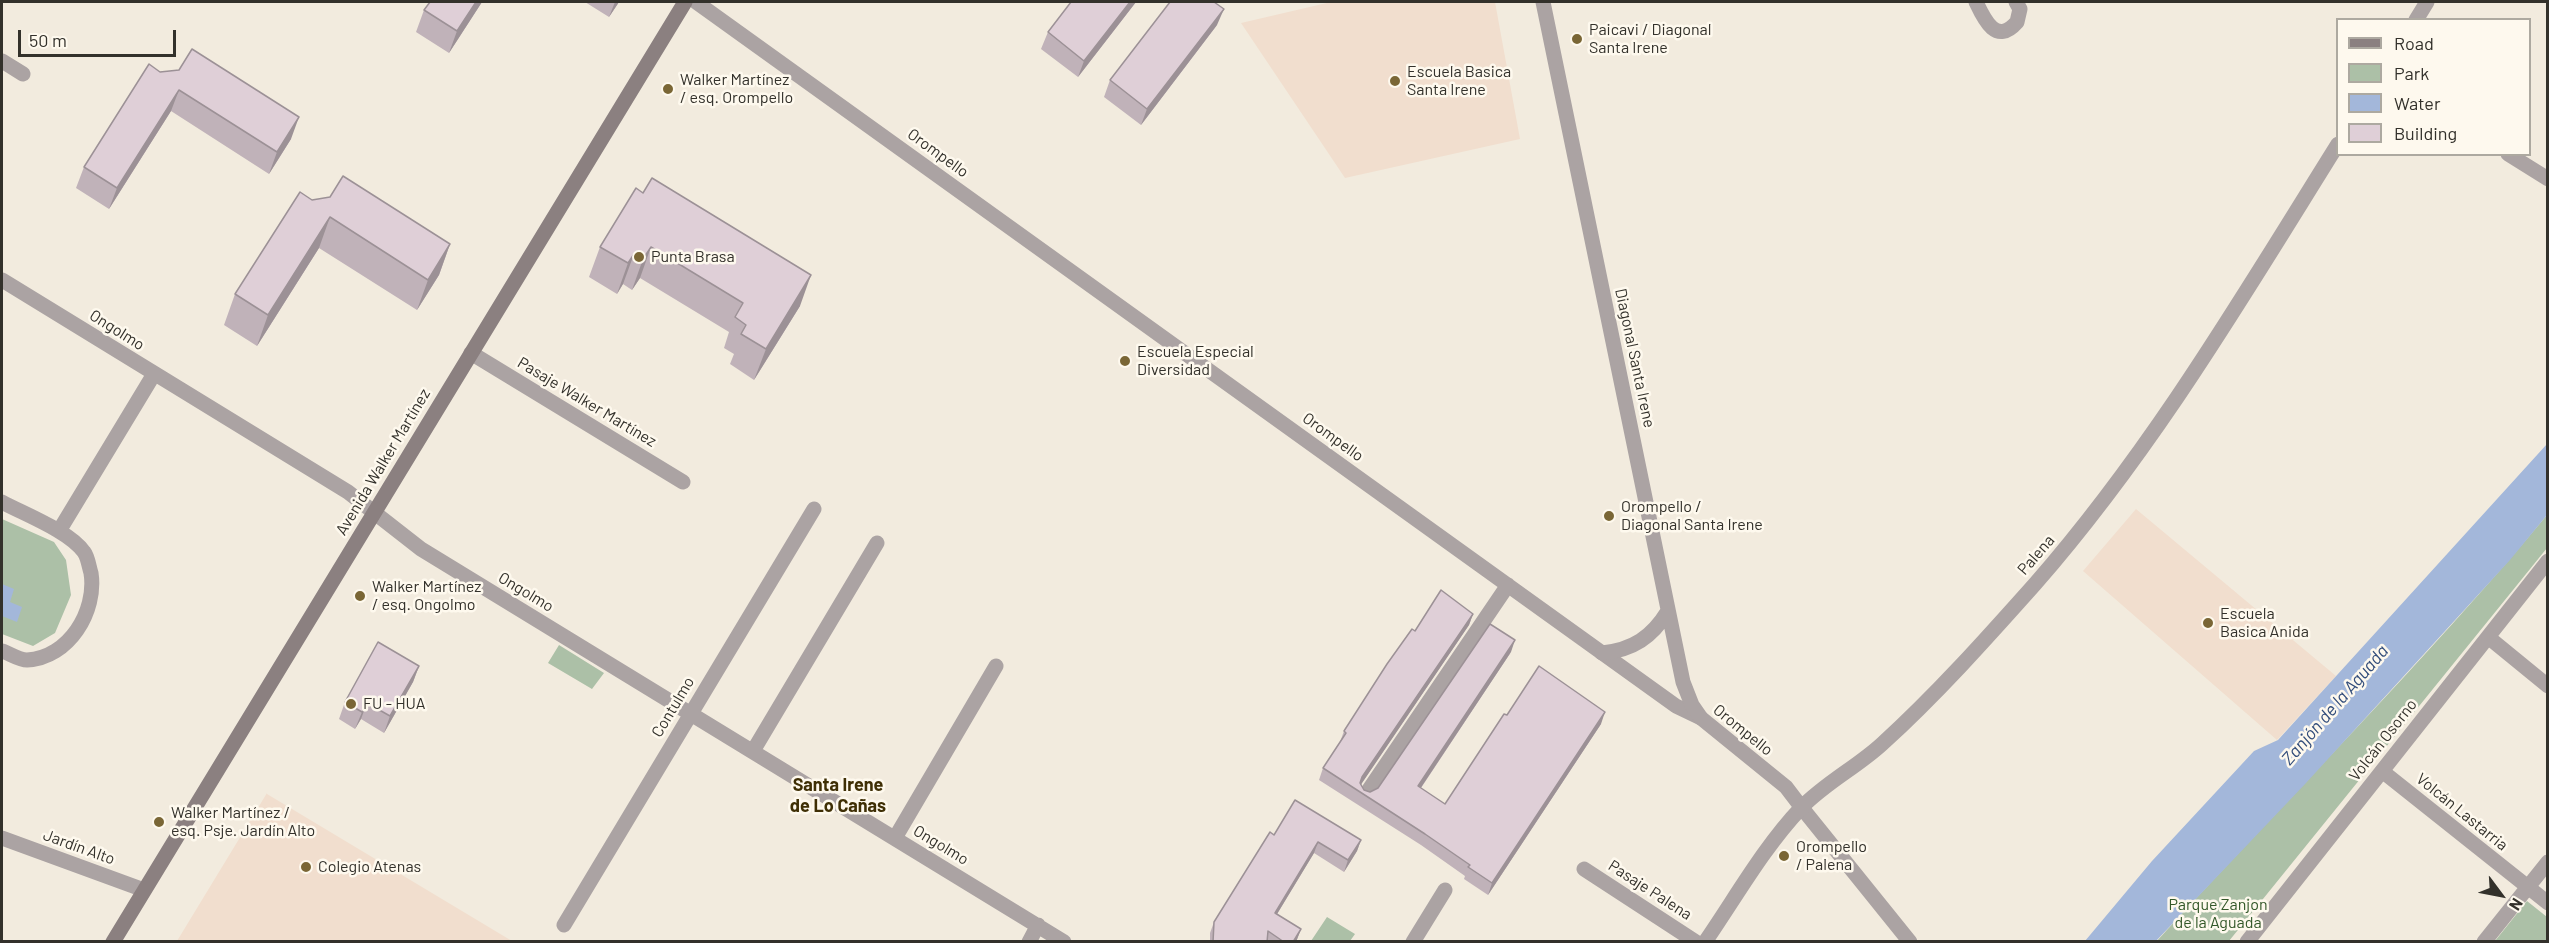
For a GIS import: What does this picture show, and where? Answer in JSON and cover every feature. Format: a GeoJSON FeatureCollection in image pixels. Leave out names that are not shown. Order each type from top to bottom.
{"type":"FeatureCollection","features":[{"type":"Feature","properties":{"kind":"main road","name":"Avenida Walker Martínez"},"geometry":{"type":"LineString","coordinates":[[113,942],[685,2]]}},
{"type":"Feature","properties":{"kind":"street","name":"Orompello"},"geometry":{"type":"LineString","coordinates":[[696,2],[1676,706],[1701,718],[1720,736],[1786,787],[1910,942]]}},
{"type":"Feature","properties":{"kind":"street","name":"Diagonal Santa Irene"},"geometry":{"type":"LineString","coordinates":[[1543,2],[1683,682],[1692,705],[1701,718]]}},
{"type":"Feature","properties":{"kind":"street"},"geometry":{"type":"LineString","coordinates":[[1976,2],[1988,25],[2000,31],[2007,30],[2017,22],[2020,9],[2016,2]]}},
{"type":"Feature","properties":{"kind":"street"},"geometry":{"type":"LineString","coordinates":[[2417,18],[2427,2]]}},
{"type":"Feature","properties":{"kind":"street"},"geometry":{"type":"LineString","coordinates":[[2,61],[23,74]]}},
{"type":"Feature","properties":{"kind":"street","name":"Palena"},"geometry":{"type":"LineString","coordinates":[[1705,942],[1802,807],[1880,747],[1909,718],[2015,607],[2118,483],[2184,390],[2336,146]]}},
{"type":"Feature","properties":{"kind":"street"},"geometry":{"type":"LineString","coordinates":[[2511,156],[2547,179]]}},
{"type":"Feature","properties":{"kind":"street","name":"Ongolmo"},"geometry":{"type":"LineString","coordinates":[[2,280],[348,492],[412,543],[1064,942]]}},
{"type":"Feature","properties":{"kind":"street","name":"Pasaje Walker Martínez"},"geometry":{"type":"LineString","coordinates":[[471,353],[683,482]]}},
{"type":"Feature","properties":{"kind":"street"},"geometry":{"type":"LineString","coordinates":[[59,531],[154,374]]}},
{"type":"Feature","properties":{"kind":"street"},"geometry":{"type":"LineString","coordinates":[[2,502],[59,531],[84,552],[92,581],[88,611],[73,635],[51,652],[26,660],[2,651]]}},
{"type":"Feature","properties":{"kind":"street","name":"Contulmo"},"geometry":{"type":"LineString","coordinates":[[564,925],[814,509]]}},
{"type":"Feature","properties":{"kind":"street"},"geometry":{"type":"LineString","coordinates":[[753,751],[877,543]]}},
{"type":"Feature","properties":{"kind":"street","name":"Volcán Osorno"},"geometry":{"type":"LineString","coordinates":[[2247,942],[2547,561]]}},
{"type":"Feature","properties":{"kind":"street"},"geometry":{"type":"LineString","coordinates":[[1366,794],[1508,585]]}},
{"type":"Feature","properties":{"kind":"street"},"geometry":{"type":"LineString","coordinates":[[1602,653],[1628,648],[1644,639],[1668,611]]}},
{"type":"Feature","properties":{"kind":"street"},"geometry":{"type":"LineString","coordinates":[[2488,637],[2547,686]]}},
{"type":"Feature","properties":{"kind":"street"},"geometry":{"type":"LineString","coordinates":[[895,838],[996,666]]}},
{"type":"Feature","properties":{"kind":"street","name":"Volcán Lastarria"},"geometry":{"type":"LineString","coordinates":[[2382,771],[2547,903]]}},
{"type":"Feature","properties":{"kind":"street","name":"Jardín Alto"},"geometry":{"type":"LineString","coordinates":[[2,838],[144,890]]}},
{"type":"Feature","properties":{"kind":"street"},"geometry":{"type":"LineString","coordinates":[[2484,942],[2547,862]]}},
{"type":"Feature","properties":{"kind":"street","name":"Pasaje Palena"},"geometry":{"type":"LineString","coordinates":[[1584,869],[1696,942]]}},
{"type":"Feature","properties":{"kind":"street"},"geometry":{"type":"LineString","coordinates":[[1413,942],[1445,890]]}},
{"type":"Feature","properties":{"kind":"street"},"geometry":{"type":"LineString","coordinates":[[1029,942],[1038,925]]}},
{"type":"Feature","properties":{"kind":"shaded area","name":"Escuela Basica Santa Irene"},"geometry":{"type":"Polygon","coordinates":[[[1331,2],[1495,2],[1520,139],[1345,178],[1241,23],[1331,2]]]}},
{"type":"Feature","properties":{"kind":"shaded area","name":"Escuela Basica Anida"},"geometry":{"type":"Polygon","coordinates":[[[2136,509],[2336,676],[2277,740],[2083,571],[2136,509]]]}},
{"type":"Feature","properties":{"kind":"shaded area","name":"Colegio Atenas"},"geometry":{"type":"Polygon","coordinates":[[[267,794],[512,941],[177,941],[267,794]]]}},
{"type":"Feature","properties":{"kind":"green space","name":"Parque Zanjon de la Aguada"},"geometry":{"type":"Polygon","coordinates":[[[2547,515],[2547,548],[2229,941],[2156,942],[2404,677],[2547,515]]]}},
{"type":"Feature","properties":{"kind":"green space"},"geometry":{"type":"Polygon","coordinates":[[[2,519],[54,542],[66,560],[71,595],[55,633],[33,646],[2,634],[2,519]]]}},
{"type":"Feature","properties":{"kind":"green space"},"geometry":{"type":"Polygon","coordinates":[[[559,645],[604,673],[592,689],[548,663],[559,645]]]}},
{"type":"Feature","properties":{"kind":"green space"},"geometry":{"type":"Polygon","coordinates":[[[2527,901],[2547,917],[2547,941],[2495,941],[2527,901]]]}},
{"type":"Feature","properties":{"kind":"green space"},"geometry":{"type":"Polygon","coordinates":[[[1327,917],[1355,934],[1350,941],[1311,941],[1327,917]]]}},
{"type":"Feature","properties":{"kind":"water","name":"Zanjón de la Aguada"},"geometry":{"type":"Polygon","coordinates":[[[2547,444],[2547,515],[2510,560],[2306,783],[2156,941],[2085,941],[2152,861],[2254,751],[2278,740],[2547,444]]]}},
{"type":"Feature","properties":{"kind":"water"},"geometry":{"type":"Polygon","coordinates":[[[2,584],[14,589],[10,602],[22,607],[17,622],[2,616],[2,584]]]}},
{"type":"Feature","properties":{"kind":"building"},"geometry":{"type":"Polygon","coordinates":[[[430,2],[476,2],[457,31],[424,10],[430,2]]]}},
{"type":"Feature","properties":{"kind":"building"},"geometry":{"type":"Polygon","coordinates":[[[1071,2],[1130,2],[1084,61],[1048,32],[1071,2]]]}},
{"type":"Feature","properties":{"kind":"building"},"geometry":{"type":"Polygon","coordinates":[[[1170,2],[1214,2],[1224,9],[1147,109],[1110,80],[1170,2]]]}},
{"type":"Feature","properties":{"kind":"building"},"geometry":{"type":"Polygon","coordinates":[[[192,49],[299,117],[277,152],[179,90],[117,188],[84,167],[149,64],[160,72],[179,70],[192,49]]]}},
{"type":"Feature","properties":{"kind":"building"},"geometry":{"type":"Polygon","coordinates":[[[343,176],[450,244],[428,280],[330,217],[268,315],[235,294],[300,192],[312,200],[330,197],[343,176]]]}},
{"type":"Feature","properties":{"kind":"building"},"geometry":{"type":"Polygon","coordinates":[[[652,178],[811,275],[766,349],[741,334],[746,325],[735,317],[743,303],[651,247],[643,259],[634,254],[628,263],[600,247],[636,188],[643,193],[652,178]]]}},
{"type":"Feature","properties":{"kind":"building"},"geometry":{"type":"Polygon","coordinates":[[[1441,590],[1473,614],[1362,777],[1360,783],[1364,790],[1370,792],[1378,788],[1490,624],[1515,640],[1418,786],[1445,804],[1504,714],[1507,715],[1539,666],[1605,712],[1492,883],[1425,834],[1323,768],[1387,664],[1412,629],[1415,631],[1441,590]]]}},
{"type":"Feature","properties":{"kind":"building"},"geometry":{"type":"Polygon","coordinates":[[[378,642],[419,666],[390,716],[367,703],[362,712],[345,702],[378,642]]]}},
{"type":"Feature","properties":{"kind":"building"},"geometry":{"type":"Polygon","coordinates":[[[1295,800],[1361,840],[1348,860],[1318,842],[1275,913],[1301,929],[1293,942],[1284,942],[1268,931],[1267,942],[1213,942],[1214,922],[1270,832],[1274,835],[1295,800]]]}},
{"type":"Feature","properties":{"kind":"place","name":"Paicavi / Diagonal Santa Irene"},"geometry":{"type":"Point","coordinates":[1577,39]}},
{"type":"Feature","properties":{"kind":"place","name":"Escuela Basica Santa Irene"},"geometry":{"type":"Point","coordinates":[1395,81]}},
{"type":"Feature","properties":{"kind":"place","name":"Walker Martínez / esq. Orompello"},"geometry":{"type":"Point","coordinates":[668,89]}},
{"type":"Feature","properties":{"kind":"place","name":"Punta Brasa"},"geometry":{"type":"Point","coordinates":[639,257]}},
{"type":"Feature","properties":{"kind":"place","name":"Escuela Especial Diversidad"},"geometry":{"type":"Point","coordinates":[1125,361]}},
{"type":"Feature","properties":{"kind":"place","name":"Orompello / Diagonal Santa Irene"},"geometry":{"type":"Point","coordinates":[1609,516]}},
{"type":"Feature","properties":{"kind":"place","name":"Walker Martínez / esq. Ongolmo"},"geometry":{"type":"Point","coordinates":[360,596]}},
{"type":"Feature","properties":{"kind":"place","name":"Escuela Basica Anida"},"geometry":{"type":"Point","coordinates":[2208,623]}},
{"type":"Feature","properties":{"kind":"place","name":"FU - HUA"},"geometry":{"type":"Point","coordinates":[351,704]}},
{"type":"Feature","properties":{"kind":"place","name":"Walker Martínez / esq. Psje. Jardín Alto"},"geometry":{"type":"Point","coordinates":[159,822]}},
{"type":"Feature","properties":{"kind":"place","name":"Orompello / Palena"},"geometry":{"type":"Point","coordinates":[1784,856]}},
{"type":"Feature","properties":{"kind":"place","name":"Colegio Atenas"},"geometry":{"type":"Point","coordinates":[306,867]}},
{"type":"Feature","properties":{"kind":"district","name":"Santa Irene de Lo Cañas"},"geometry":{"type":"Point","coordinates":[838,795]}}]}
